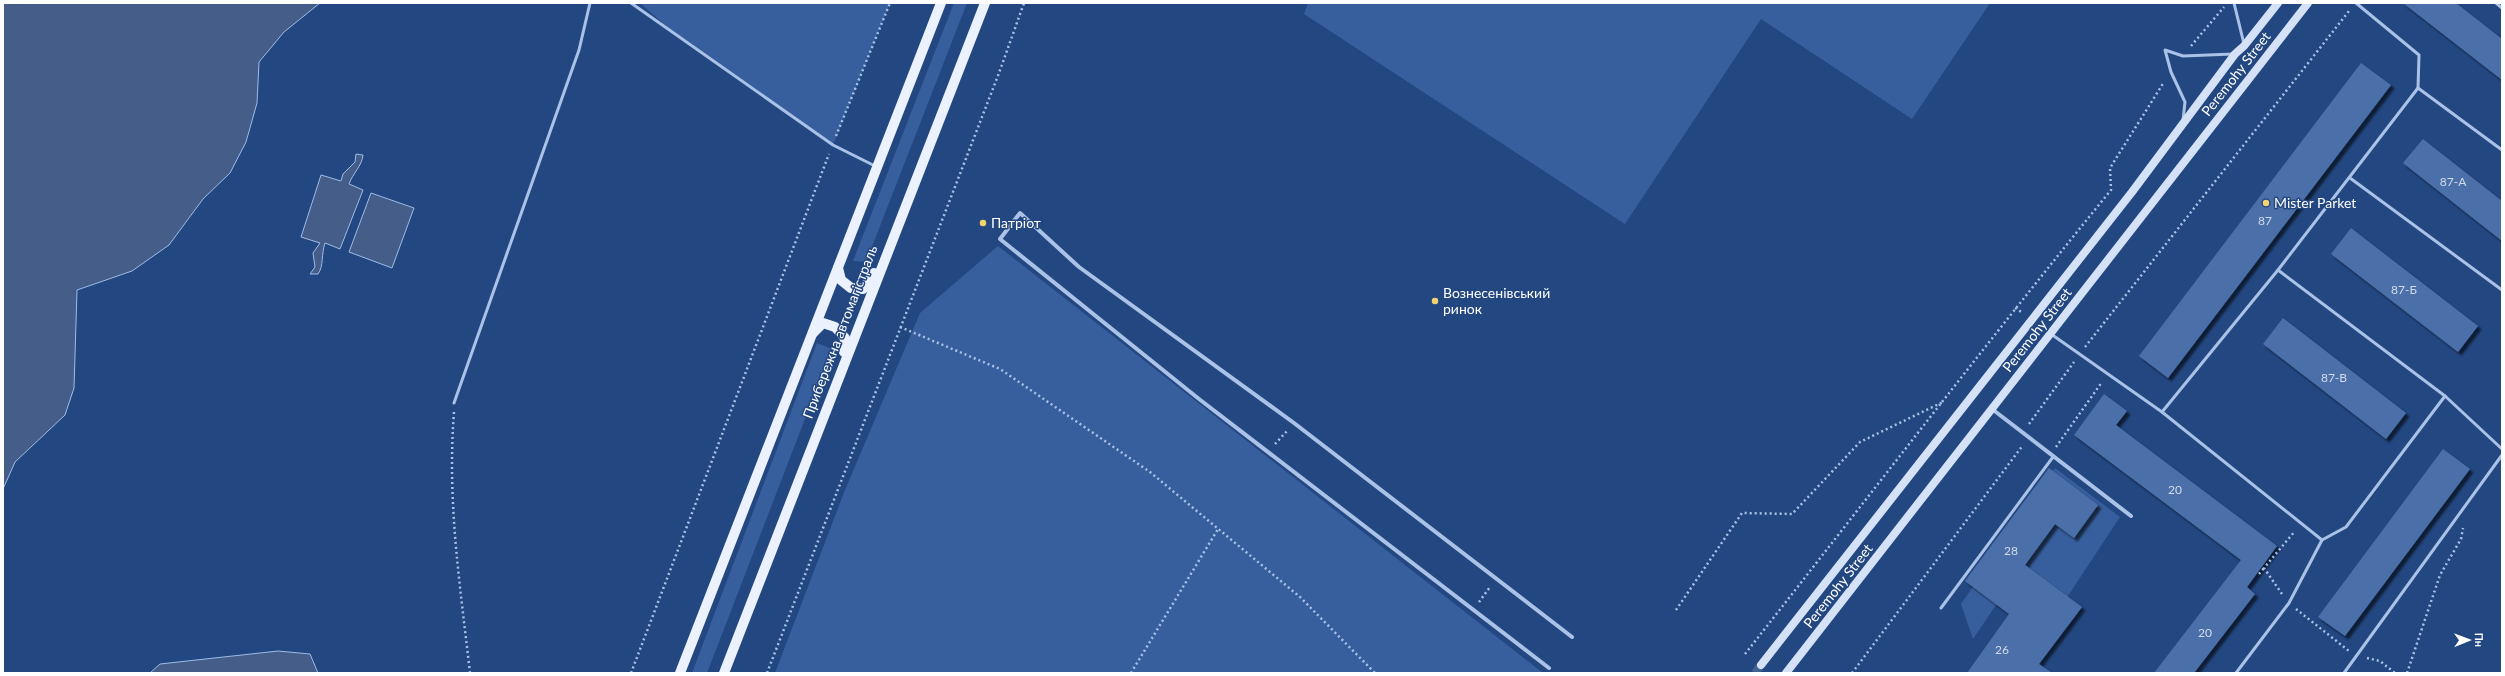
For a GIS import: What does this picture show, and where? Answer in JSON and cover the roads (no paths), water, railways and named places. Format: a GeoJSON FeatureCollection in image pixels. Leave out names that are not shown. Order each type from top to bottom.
{"type":"FeatureCollection","features":[{"type":"Feature","properties":{"kind":"main road","name":"Прибережна автомагістраль"},"geometry":{"type":"LineString","coordinates":[[680,673],[941,3]]}},
{"type":"Feature","properties":{"kind":"main road","name":"Прибережна автомагістраль"},"geometry":{"type":"LineString","coordinates":[[724,673],[882,261],[985,3]]}},
{"type":"Feature","properties":{"kind":"main road","name":"Peremohy Street"},"geometry":{"type":"LineString","coordinates":[[1761,665],[2183,125],[2235,54],[2244,46],[2278,3]]}},
{"type":"Feature","properties":{"kind":"main road","name":"Peremohy Street"},"geometry":{"type":"LineString","coordinates":[[1786,673],[2308,3]]}},
{"type":"Feature","properties":{"kind":"main road"},"geometry":{"type":"LineString","coordinates":[[838,268],[841,280],[851,288],[863,288],[882,261]]}},
{"type":"Feature","properties":{"kind":"main road"},"geometry":{"type":"LineString","coordinates":[[811,335],[823,323],[835,327],[845,338],[843,364]]}},
{"type":"Feature","properties":{"kind":"street"},"geometry":{"type":"LineString","coordinates":[[1549,668],[1268,452],[1000,239],[1020,212],[1079,267],[1294,423],[1572,636]]}},
{"type":"Feature","properties":{"kind":"street"},"geometry":{"type":"LineString","coordinates":[[1992,409],[2131,516]]}},
{"type":"Feature","properties":{"kind":"lane"},"geometry":{"type":"LineString","coordinates":[[454,403],[579,50],[590,3]]}},
{"type":"Feature","properties":{"kind":"lane"},"geometry":{"type":"LineString","coordinates":[[631,3],[833,145],[877,167]]}},
{"type":"Feature","properties":{"kind":"lane"},"geometry":{"type":"LineString","coordinates":[[2234,3],[2244,46]]}},
{"type":"Feature","properties":{"kind":"lane"},"geometry":{"type":"LineString","coordinates":[[2162,412],[2278,270],[2418,88],[2419,54],[2356,3]]}},
{"type":"Feature","properties":{"kind":"lane"},"geometry":{"type":"LineString","coordinates":[[2496,3],[2502,8]]}},
{"type":"Feature","properties":{"kind":"lane"},"geometry":{"type":"LineString","coordinates":[[2183,125],[2185,102],[2171,72],[2165,50],[2183,56],[2235,54]]}},
{"type":"Feature","properties":{"kind":"lane"},"geometry":{"type":"LineString","coordinates":[[2418,88],[2502,150]]}},
{"type":"Feature","properties":{"kind":"lane"},"geometry":{"type":"LineString","coordinates":[[2350,178],[2502,290]]}},
{"type":"Feature","properties":{"kind":"lane"},"geometry":{"type":"LineString","coordinates":[[2278,270],[2445,396],[2502,449]]}},
{"type":"Feature","properties":{"kind":"lane"},"geometry":{"type":"LineString","coordinates":[[2050,334],[2162,412],[2300,524],[2322,540]]}},
{"type":"Feature","properties":{"kind":"lane"},"geometry":{"type":"LineString","coordinates":[[2236,673],[2289,604],[2322,540],[2346,527],[2445,396]]}},
{"type":"Feature","properties":{"kind":"lane"},"geometry":{"type":"LineString","coordinates":[[2344,673],[2502,455]]}},
{"type":"Feature","properties":{"kind":"lane"},"geometry":{"type":"LineString","coordinates":[[1941,608],[2052,456]]}},
{"type":"Feature","properties":{"kind":"tunnel"},"geometry":{"type":"LineString","coordinates":[[1755,673],[1761,665]]}},
{"type":"Feature","properties":{"kind":"place","name":"Mister Parket"},"geometry":{"type":"Point","coordinates":[2266,203]}},
{"type":"Feature","properties":{"kind":"place","name":"Патріот"},"geometry":{"type":"Point","coordinates":[983,223]}},
{"type":"Feature","properties":{"kind":"place","name":"Вознесенівський ринок"},"geometry":{"type":"Point","coordinates":[1435,301]}}]}
